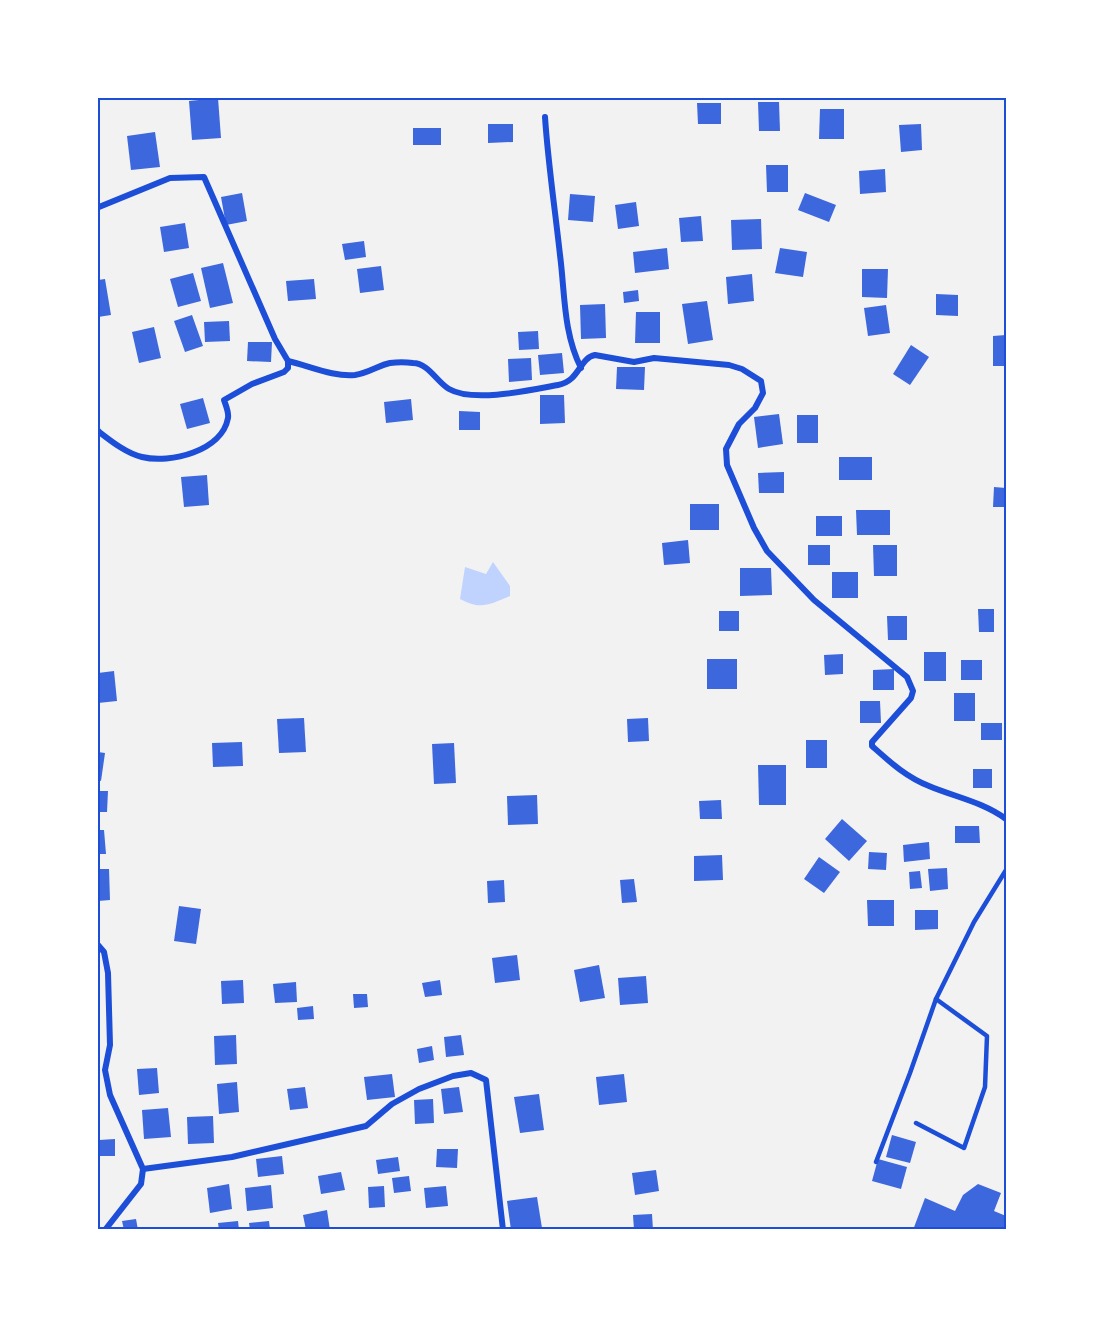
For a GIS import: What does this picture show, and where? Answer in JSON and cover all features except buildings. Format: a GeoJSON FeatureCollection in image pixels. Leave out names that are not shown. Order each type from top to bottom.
{"type":"FeatureCollection","features":[{"type":"Feature","properties":{"kind":"street"},"geometry":{"type":"LineString","coordinates":[[545,117],[561,257],[564,313],[575,356],[581,368]]}},
{"type":"Feature","properties":{"kind":"street"},"geometry":{"type":"LineString","coordinates":[[98,432],[115,445],[141,457],[162,459],[190,454],[212,442],[224,429],[229,416],[224,400],[288,368],[288,361],[275,339],[204,177],[170,178],[99,207]]}},
{"type":"Feature","properties":{"kind":"street"},"geometry":{"type":"LineString","coordinates":[[288,361],[337,375],[355,375],[375,370],[388,363],[416,363],[425,366],[447,388],[459,394],[472,395],[514,393],[562,385],[576,377],[591,356],[634,362],[654,358],[729,365],[742,369],[761,381],[763,393],[755,408],[739,424],[726,449],[727,465],[754,528],[767,551],[814,600],[907,678],[913,691],[911,698],[872,742],[872,746],[897,770],[928,786],[986,806],[1006,819]]}},
{"type":"Feature","properties":{"kind":"street"},"geometry":{"type":"LineString","coordinates":[[98,945],[104,952],[108,973],[110,1046],[105,1070],[108,1087],[143,1169],[141,1184],[105,1230]]}},
{"type":"Feature","properties":{"kind":"street"},"geometry":{"type":"LineString","coordinates":[[143,1169],[232,1157],[366,1126],[392,1104],[419,1089],[453,1076],[471,1073],[486,1080],[503,1230]]}},
{"type":"Feature","properties":{"kind":"lane"},"geometry":{"type":"LineString","coordinates":[[876,1162],[936,999],[974,922],[1006,870]]}},
{"type":"Feature","properties":{"kind":"lane"},"geometry":{"type":"LineString","coordinates":[[916,1123],[964,1148],[985,1087],[987,1036],[936,999]]}},
{"type":"Feature","properties":{"kind":"water"},"geometry":{"type":"Polygon","coordinates":[[[493,562],[510,586],[510,596],[485,605],[460,599],[465,567],[486,574],[493,562]]]}}]}
